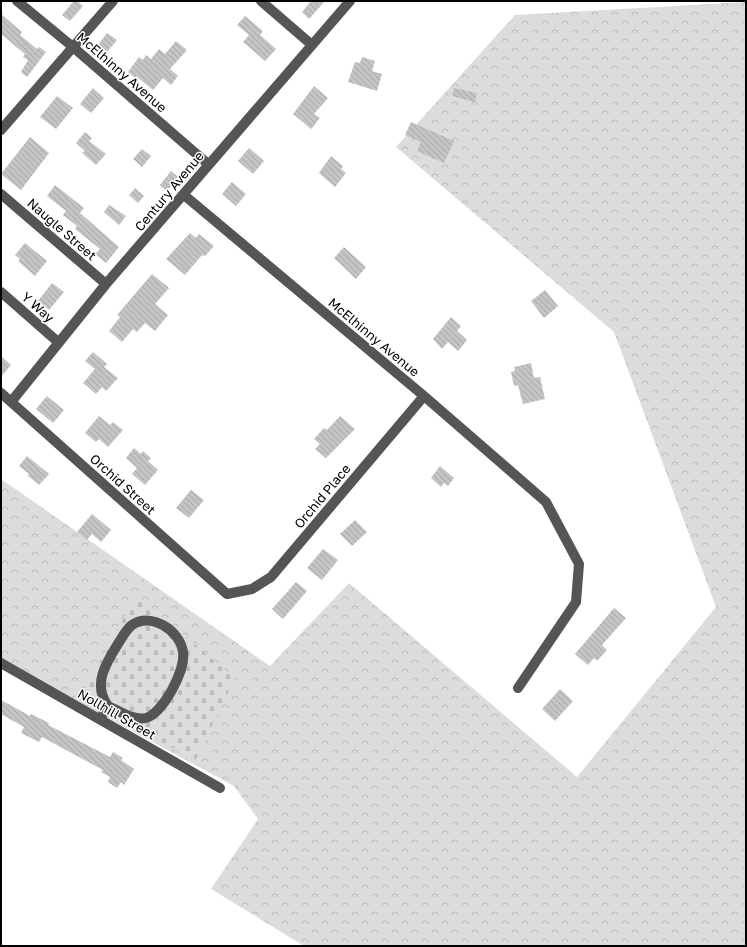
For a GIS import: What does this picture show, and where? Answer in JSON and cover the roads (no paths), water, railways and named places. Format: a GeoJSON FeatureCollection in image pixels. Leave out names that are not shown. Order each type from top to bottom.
{"type":"FeatureCollection","features":[{"type":"Feature","properties":{"kind":"street","name":"McElhinny Avenue"},"geometry":{"type":"LineString","coordinates":[[17,1],[73,47],[208,164]]}},
{"type":"Feature","properties":{"kind":"street"},"geometry":{"type":"LineString","coordinates":[[1,130],[113,1]]}},
{"type":"Feature","properties":{"kind":"street"},"geometry":{"type":"LineString","coordinates":[[261,1],[312,45]]}},
{"type":"Feature","properties":{"kind":"street","name":"Century Avenue"},"geometry":{"type":"LineString","coordinates":[[11,402],[106,284],[350,1]]}},
{"type":"Feature","properties":{"kind":"street","name":"Naugle Street"},"geometry":{"type":"LineString","coordinates":[[1,194],[106,284]]}},
{"type":"Feature","properties":{"kind":"street","name":"McElhinny Avenue"},"geometry":{"type":"LineString","coordinates":[[184,195],[424,396],[546,502],[579,564],[576,602],[518,688]]}},
{"type":"Feature","properties":{"kind":"street","name":"Y Way"},"geometry":{"type":"LineString","coordinates":[[1,292],[58,342]]}},
{"type":"Feature","properties":{"kind":"street","name":"Orchid Street"},"geometry":{"type":"LineString","coordinates":[[1,393],[227,594]]}},
{"type":"Feature","properties":{"kind":"street","name":"Orchid Place"},"geometry":{"type":"LineString","coordinates":[[227,594],[252,589],[271,577],[424,396]]}},
{"type":"Feature","properties":{"kind":"street"},"geometry":{"type":"LineString","coordinates":[[145,620],[158,623],[169,629],[176,637],[182,648],[183,665],[179,677],[160,708],[151,716],[138,718],[108,706],[102,694],[101,677],[109,658],[128,629],[138,622],[145,620]]}},
{"type":"Feature","properties":{"kind":"street","name":"Nollhill Street"},"geometry":{"type":"LineString","coordinates":[[1,663],[220,788]]}},
{"type":"Feature","properties":{"kind":"street"},"geometry":{"type":"LineString","coordinates":[[100,719],[108,706]]}}]}
